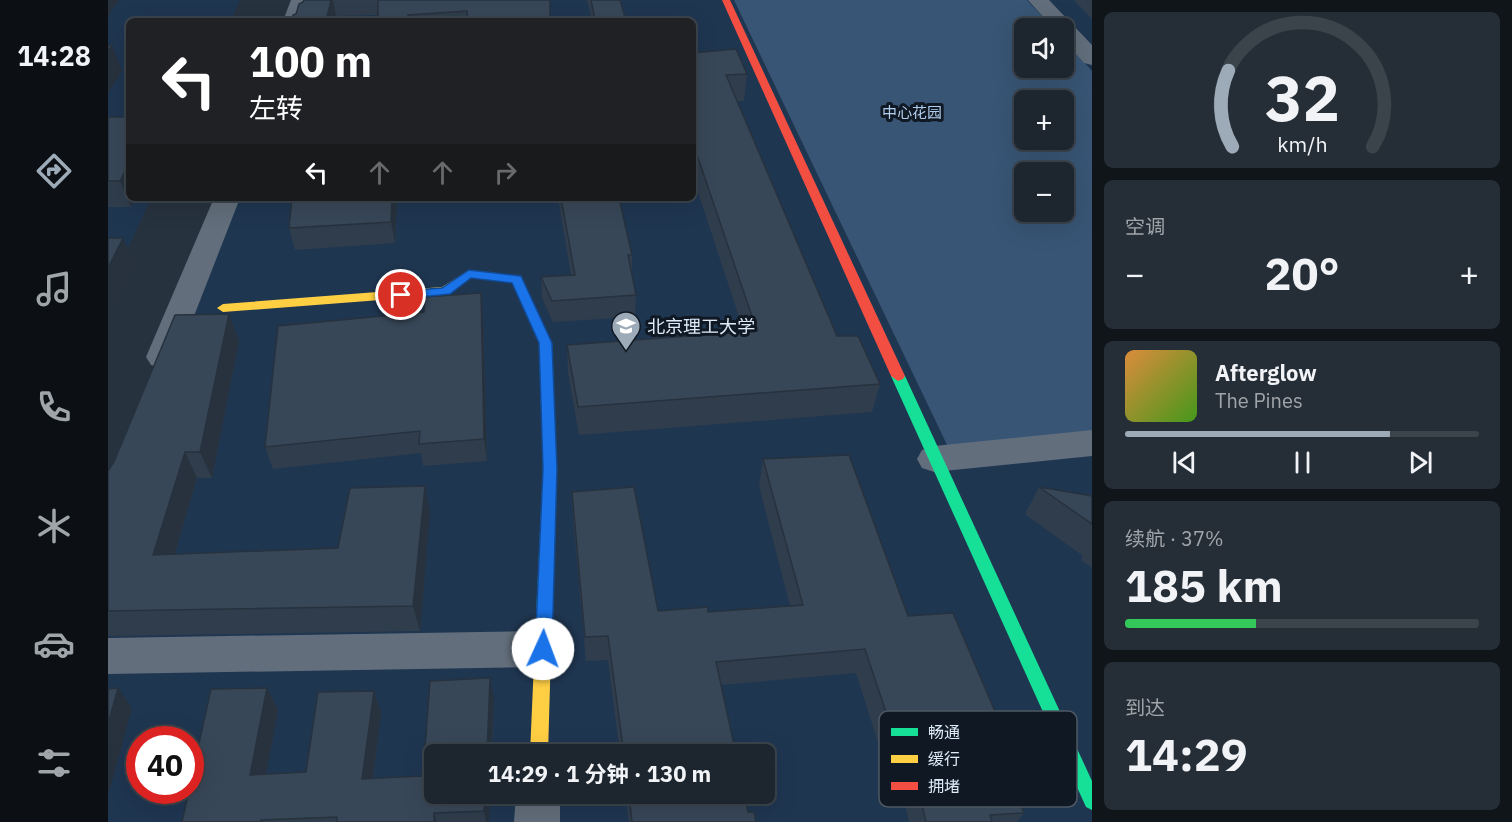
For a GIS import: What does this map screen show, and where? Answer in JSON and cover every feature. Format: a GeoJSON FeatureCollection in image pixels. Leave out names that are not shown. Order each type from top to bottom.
{"type":"FeatureCollection","features":[{"type":"Feature","properties":{"kind":"street"},"geometry":{"type":"LineString","coordinates":[[295,18],[301,0]]}},
{"type":"Feature","properties":{"kind":"street"},"geometry":{"type":"LineString","coordinates":[[726,0],[1050,711]]}},
{"type":"Feature","properties":{"kind":"street"},"geometry":{"type":"LineString","coordinates":[[1038,0],[1089,53]]}},
{"type":"Feature","properties":{"kind":"street"},"geometry":{"type":"LineString","coordinates":[[150,386],[227,201]]}},
{"type":"Feature","properties":{"kind":"street"},"geometry":{"type":"LineString","coordinates":[[223,309],[445,291],[469,274],[517,279],[545,343],[550,469],[539,744]]}},
{"type":"Feature","properties":{"kind":"street"},"geometry":{"type":"LineString","coordinates":[[934,459],[1092,443]]}},
{"type":"Feature","properties":{"kind":"street"},"geometry":{"type":"LineString","coordinates":[[108,656],[543,649]]}},
{"type":"Feature","properties":{"kind":"street"},"geometry":{"type":"LineString","coordinates":[[1077,769],[1092,801]]}},
{"type":"Feature","properties":{"kind":"street"},"geometry":{"type":"LineString","coordinates":[[537,822],[538,804]]}},
{"type":"Feature","properties":{"kind":"shaded area"},"geometry":{"type":"Polygon","coordinates":[[[108,0],[240,0],[232,18],[126,18],[126,201],[150,201],[129,246],[108,246],[108,0]]]}},
{"type":"Feature","properties":{"kind":"shaded area","name":"北京理工大学"},"geometry":{"type":"Polygon","coordinates":[[[293,0],[1092,0],[1092,822],[108,822],[108,490],[217,201],[696,201],[696,18],[286,18],[293,0]]]}},
{"type":"Feature","properties":{"kind":"green space","name":"中心花园"},"geometry":{"type":"Polygon","coordinates":[[[734,0],[1027,0],[1044,18],[1014,18],[1014,78],[1074,78],[1074,51],[1092,71],[1092,438],[950,451],[734,0]]]}},
{"type":"Feature","properties":{"kind":"building"},"geometry":{"type":"Polygon","coordinates":[[[304,0],[331,0],[327,18],[292,18],[299,4],[304,0]]]}},
{"type":"Feature","properties":{"kind":"building"},"geometry":{"type":"Polygon","coordinates":[[[378,0],[550,0],[550,18],[468,18],[467,11],[408,15],[408,18],[378,18],[378,0]]]}},
{"type":"Feature","properties":{"kind":"building"},"geometry":{"type":"Polygon","coordinates":[[[591,0],[620,0],[625,17],[595,18],[591,0]]]}},
{"type":"Feature","properties":{"kind":"building"},"geometry":{"type":"Polygon","coordinates":[[[736,49],[747,74],[726,75],[837,336],[858,336],[880,384],[578,407],[567,345],[757,331],[696,152],[696,53],[736,49]]]}},
{"type":"Feature","properties":{"kind":"building"},"geometry":{"type":"Polygon","coordinates":[[[108,117],[126,117],[126,169],[120,181],[108,181],[108,117]]]}},
{"type":"Feature","properties":{"kind":"building"},"geometry":{"type":"Polygon","coordinates":[[[292,201],[392,201],[391,222],[289,228],[292,201]]]}},
{"type":"Feature","properties":{"kind":"building"},"geometry":{"type":"Polygon","coordinates":[[[562,201],[620,201],[632,255],[628,255],[636,295],[552,301],[541,277],[575,275],[562,201]]]}},
{"type":"Feature","properties":{"kind":"building"},"geometry":{"type":"Polygon","coordinates":[[[108,238],[123,238],[108,268],[108,238]]]}},
{"type":"Feature","properties":{"kind":"building"},"geometry":{"type":"Polygon","coordinates":[[[481,293],[484,439],[419,444],[420,431],[265,447],[278,326],[424,312],[424,297],[481,293]]]}},
{"type":"Feature","properties":{"kind":"building"},"geometry":{"type":"Polygon","coordinates":[[[229,314],[200,452],[185,452],[153,555],[338,548],[350,488],[425,486],[413,606],[108,611],[108,471],[114,462],[175,315],[229,314]]]}},
{"type":"Feature","properties":{"kind":"building"},"geometry":{"type":"Polygon","coordinates":[[[849,455],[908,616],[953,613],[995,711],[886,711],[865,649],[716,662],[734,744],[623,744],[608,636],[585,637],[572,492],[634,487],[658,611],[708,607],[708,612],[803,605],[763,459],[849,455]]]}},
{"type":"Feature","properties":{"kind":"building"},"geometry":{"type":"Polygon","coordinates":[[[1039,487],[1092,496],[1092,524],[1039,487]]]}},
{"type":"Feature","properties":{"kind":"building"},"geometry":{"type":"Polygon","coordinates":[[[490,678],[487,744],[425,744],[430,681],[490,678]]]}},
{"type":"Feature","properties":{"kind":"building"},"geometry":{"type":"Polygon","coordinates":[[[118,688],[108,724],[108,689],[118,688]]]}},
{"type":"Feature","properties":{"kind":"building"},"geometry":{"type":"Polygon","coordinates":[[[267,688],[250,775],[306,772],[318,692],[374,691],[362,779],[423,776],[424,762],[424,804],[484,804],[484,811],[434,813],[434,822],[337,822],[337,817],[261,820],[261,822],[182,822],[186,804],[204,804],[203,726],[211,689],[267,688]]]}},
{"type":"Feature","properties":{"kind":"building"},"geometry":{"type":"Polygon","coordinates":[[[630,804],[746,804],[748,812],[754,812],[756,822],[632,822],[630,804]]]}},
{"type":"Feature","properties":{"kind":"building"},"geometry":{"type":"Polygon","coordinates":[[[923,807],[1021,807],[1024,813],[990,815],[992,822],[926,822],[923,807]]]}},
{"type":"Feature","properties":{"kind":"traffic: fast"},"geometry":{"type":"LineString","coordinates":[[539,329],[545,343],[550,469],[544,616]]}},
{"type":"Feature","properties":{"kind":"traffic: fast"},"geometry":{"type":"LineString","coordinates":[[898,376],[1051,711]]}},
{"type":"Feature","properties":{"kind":"traffic: fast"},"geometry":{"type":"LineString","coordinates":[[1077,768],[1092,801]]}},
{"type":"Feature","properties":{"kind":"traffic: slow"},"geometry":{"type":"LineString","coordinates":[[223,308],[445,291],[469,274],[517,279],[539,329]]}},
{"type":"Feature","properties":{"kind":"traffic: slow"},"geometry":{"type":"LineString","coordinates":[[539,744],[544,616]]}},
{"type":"Feature","properties":{"kind":"traffic: jam"},"geometry":{"type":"LineString","coordinates":[[726,0],[898,376]]}},
{"type":"Feature","properties":{"kind":"place","name":"北京理工大学"},"geometry":{"type":"Point","coordinates":[626,352]}},
{"type":"Feature","properties":{"kind":"route"},"geometry":{"type":"LineString","coordinates":[[401,295],[445,291],[469,274],[517,279],[545,343],[550,469],[543,649]]}}]}
